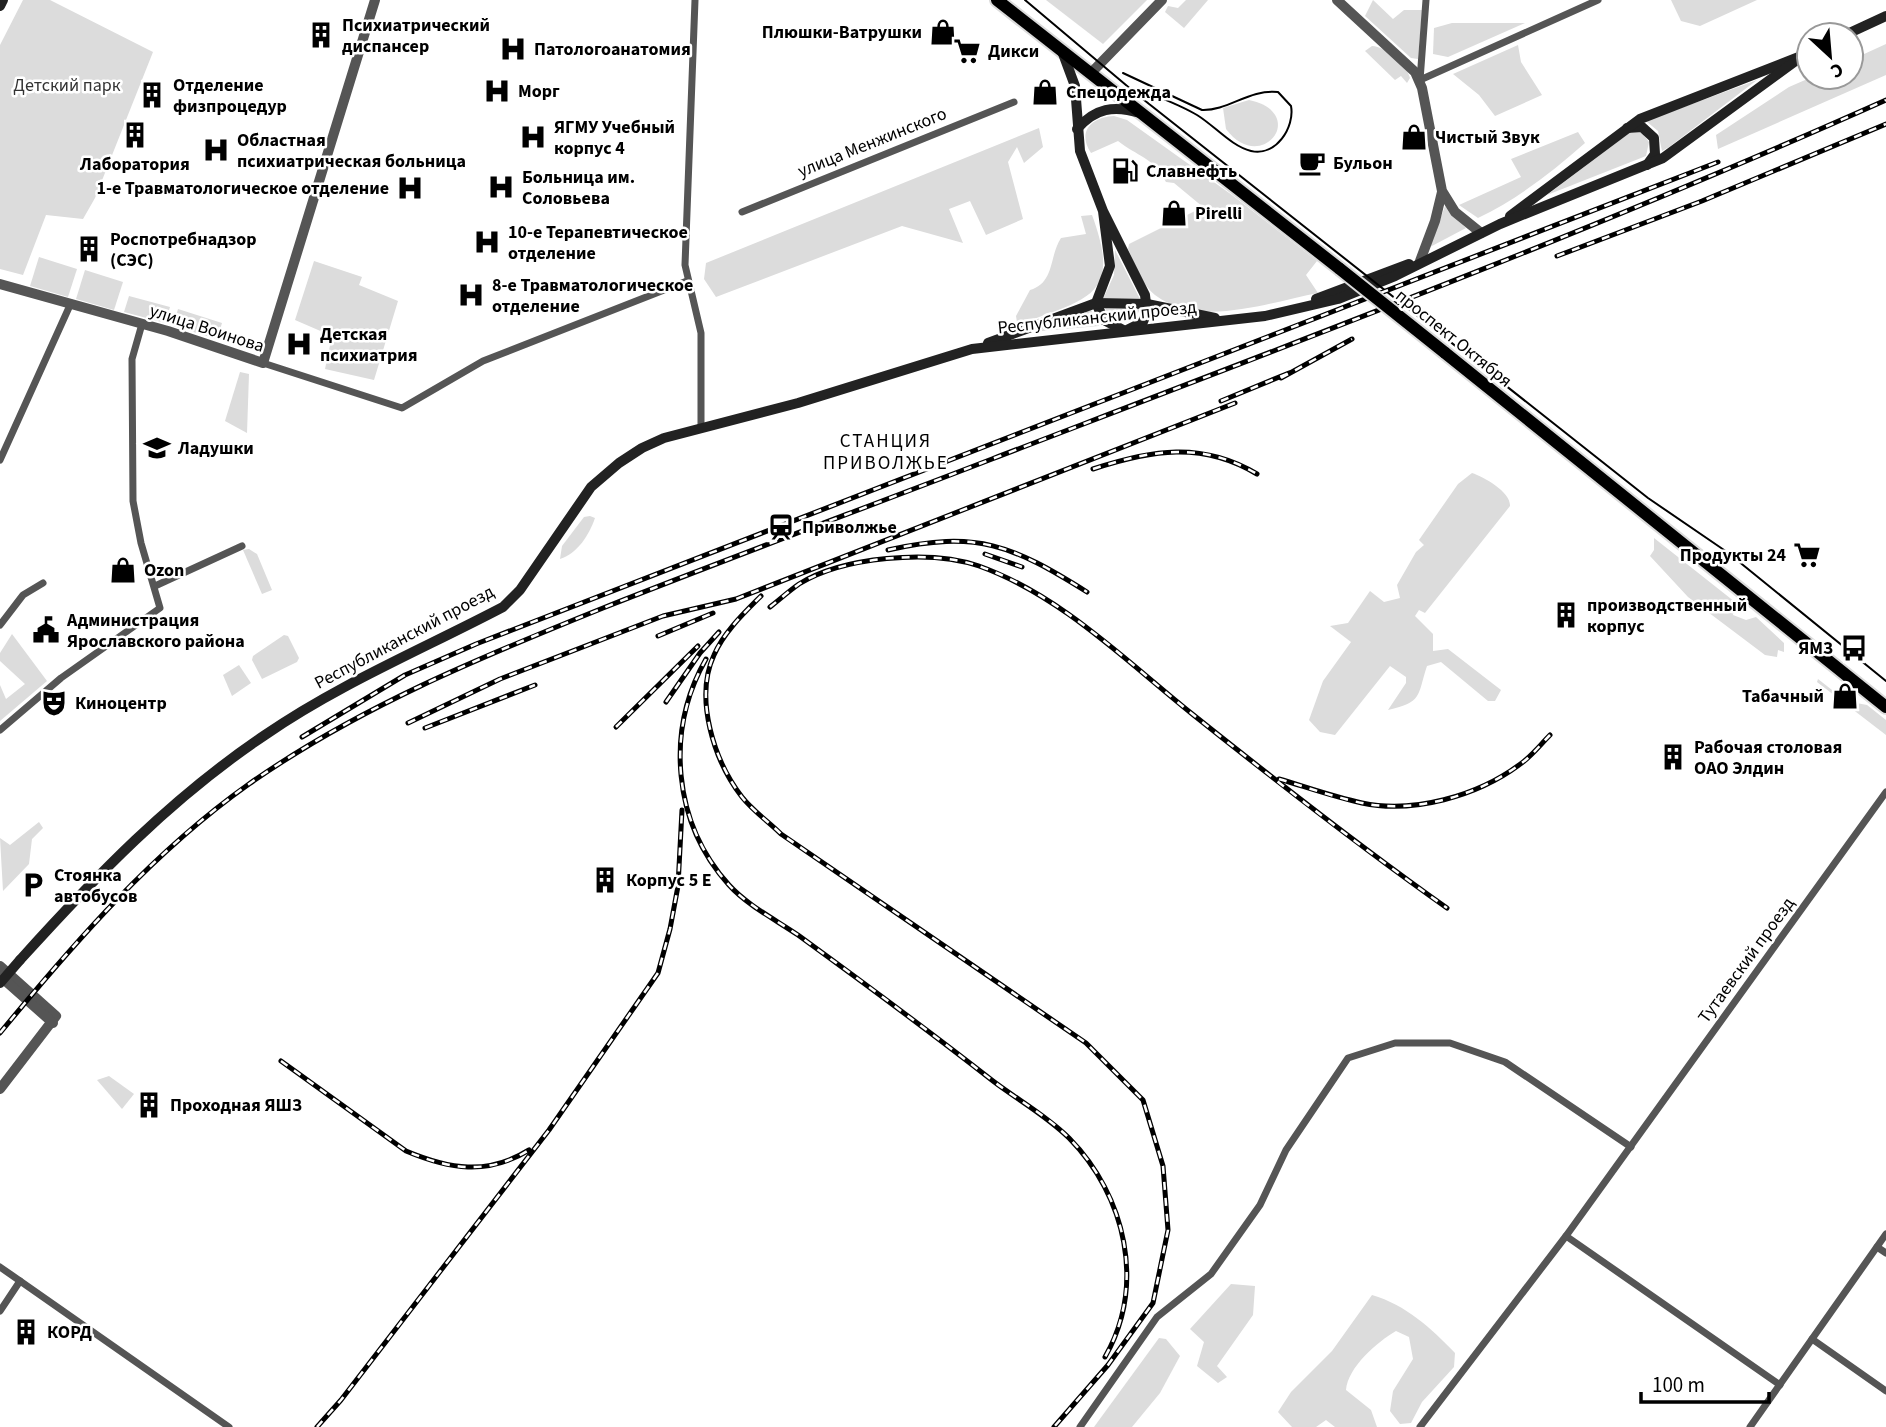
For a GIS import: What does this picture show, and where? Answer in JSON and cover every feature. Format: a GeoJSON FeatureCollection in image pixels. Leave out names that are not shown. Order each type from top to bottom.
{"type":"FeatureCollection","features":[{"type":"Feature","properties":{"kind":"main road"},"geometry":{"type":"LineString","coordinates":[[0,6],[3,0]]}},
{"type":"Feature","properties":{"kind":"main road","name":"проспект Октября"},"geometry":{"type":"LineString","coordinates":[[997,0],[1147,115],[1886,706]]}},
{"type":"Feature","properties":{"kind":"main road"},"geometry":{"type":"LineString","coordinates":[[1865,26],[1886,16]]}},
{"type":"Feature","properties":{"kind":"main road"},"geometry":{"type":"LineString","coordinates":[[1061,50],[1075,86],[1080,152],[1103,211],[1147,303],[1143,322],[1125,331],[1104,320],[1096,303],[1110,266],[1103,211]]}},
{"type":"Feature","properties":{"kind":"main road","name":"Республиканский проезд"},"geometry":{"type":"LineString","coordinates":[[1500,224],[1624,130],[1672,105],[1795,59]]}},
{"type":"Feature","properties":{"kind":"main road","name":"Республиканский проезд"},"geometry":{"type":"LineString","coordinates":[[972,349],[1277,314],[1392,268],[1420,261],[1500,224],[1645,167],[1678,149],[1795,62]]}},
{"type":"Feature","properties":{"kind":"main road"},"geometry":{"type":"LineString","coordinates":[[1077,129],[1088,117],[1102,110],[1129,110],[1147,115]]}},
{"type":"Feature","properties":{"kind":"main road"},"geometry":{"type":"LineString","coordinates":[[1624,130],[1642,128],[1654,138],[1655,154],[1645,167]]}},
{"type":"Feature","properties":{"kind":"main road","name":"Республиканский проезд"},"geometry":{"type":"LineString","coordinates":[[0,983],[102,870],[197,785],[306,709],[503,607],[520,590],[591,487],[642,448],[701,428],[798,403],[972,349],[1096,303],[1147,303],[1227,320]]}},
{"type":"Feature","properties":{"kind":"street"},"geometry":{"type":"LineString","coordinates":[[263,363],[375,0]]}},
{"type":"Feature","properties":{"kind":"street"},"geometry":{"type":"LineString","coordinates":[[695,0],[687,281],[701,333],[701,428]]}},
{"type":"Feature","properties":{"kind":"street"},"geometry":{"type":"LineString","coordinates":[[1091,73],[1162,0]]}},
{"type":"Feature","properties":{"kind":"street"},"geometry":{"type":"LineString","coordinates":[[1337,0],[1403,58],[1420,80]]}},
{"type":"Feature","properties":{"kind":"street"},"geometry":{"type":"LineString","coordinates":[[1426,0],[1420,80],[1442,191],[1455,212],[1481,233]]}},
{"type":"Feature","properties":{"kind":"street"},"geometry":{"type":"LineString","coordinates":[[1420,80],[1598,0]]}},
{"type":"Feature","properties":{"kind":"street","name":"улица Менжинского"},"geometry":{"type":"LineString","coordinates":[[742,212],[1014,102]]}},
{"type":"Feature","properties":{"kind":"street"},"geometry":{"type":"LineString","coordinates":[[1420,261],[1435,221],[1442,191]]}},
{"type":"Feature","properties":{"kind":"street","name":"улица Воинова"},"geometry":{"type":"LineString","coordinates":[[0,284],[142,324],[401,408],[483,361],[687,281]]}},
{"type":"Feature","properties":{"kind":"street"},"geometry":{"type":"LineString","coordinates":[[0,460],[71,303]]}},
{"type":"Feature","properties":{"kind":"street"},"geometry":{"type":"LineString","coordinates":[[0,730],[61,678],[160,608],[141,543],[133,501],[132,359],[142,324]]}},
{"type":"Feature","properties":{"kind":"street"},"geometry":{"type":"LineString","coordinates":[[155,586],[242,545]]}},
{"type":"Feature","properties":{"kind":"street"},"geometry":{"type":"LineString","coordinates":[[0,625],[23,595],[43,583]]}},
{"type":"Feature","properties":{"kind":"street","name":"Тутаевский проезд"},"geometry":{"type":"LineString","coordinates":[[1424,1426],[1631,1147],[1886,792]]}},
{"type":"Feature","properties":{"kind":"street"},"geometry":{"type":"LineString","coordinates":[[0,966],[55,1019]]}},
{"type":"Feature","properties":{"kind":"street"},"geometry":{"type":"LineString","coordinates":[[0,976],[55,1019]]}},
{"type":"Feature","properties":{"kind":"street"},"geometry":{"type":"LineString","coordinates":[[0,1089],[55,1019]]}},
{"type":"Feature","properties":{"kind":"street"},"geometry":{"type":"LineString","coordinates":[[1080,1427],[1157,1317],[1211,1274],[1260,1205],[1286,1150],[1348,1058],[1395,1043],[1450,1043],[1506,1062],[1631,1147]]}},
{"type":"Feature","properties":{"kind":"street"},"geometry":{"type":"LineString","coordinates":[[1750,1427],[1886,1234]]}},
{"type":"Feature","properties":{"kind":"street"},"geometry":{"type":"LineString","coordinates":[[1566,1236],[1780,1385]]}},
{"type":"Feature","properties":{"kind":"street"},"geometry":{"type":"LineString","coordinates":[[1877,1247],[1886,1253]]}},
{"type":"Feature","properties":{"kind":"street"},"geometry":{"type":"LineString","coordinates":[[0,1267],[229,1427]]}},
{"type":"Feature","properties":{"kind":"street"},"geometry":{"type":"LineString","coordinates":[[0,1311],[20,1281]]}},
{"type":"Feature","properties":{"kind":"street"},"geometry":{"type":"LineString","coordinates":[[1812,1339],[1886,1391]]}},
{"type":"Feature","properties":{"kind":"green space","name":"Детский парк"},"geometry":{"type":"Polygon","coordinates":[[[23,0],[50,0],[153,52],[95,198],[83,219],[46,215],[23,275],[0,269],[0,45],[23,0]]]}},
{"type":"Feature","properties":{"kind":"green space"},"geometry":{"type":"Polygon","coordinates":[[[1046,0],[1147,0],[1103,44],[1046,0]]]}},
{"type":"Feature","properties":{"kind":"green space"},"geometry":{"type":"Polygon","coordinates":[[[1186,0],[1208,0],[1184,28],[1165,12],[1168,6],[1178,8],[1186,0]]]}},
{"type":"Feature","properties":{"kind":"green space"},"geometry":{"type":"Polygon","coordinates":[[[1373,0],[1393,19],[1404,10],[1422,10],[1418,59],[1411,58],[1365,16],[1373,0]]]}},
{"type":"Feature","properties":{"kind":"green space"},"geometry":{"type":"Polygon","coordinates":[[[1671,0],[1757,0],[1700,26],[1681,21],[1671,0]]]}},
{"type":"Feature","properties":{"kind":"green space"},"geometry":{"type":"Polygon","coordinates":[[[1452,23],[1525,23],[1448,57],[1433,54],[1434,28],[1452,23]]]}},
{"type":"Feature","properties":{"kind":"green space"},"geometry":{"type":"Polygon","coordinates":[[[1886,44],[1886,75],[1865,84],[1865,54],[1886,44]]]}},
{"type":"Feature","properties":{"kind":"green space"},"geometry":{"type":"Polygon","coordinates":[[[1518,45],[1521,62],[1542,95],[1495,116],[1479,95],[1453,74],[1518,45]]]}},
{"type":"Feature","properties":{"kind":"green space"},"geometry":{"type":"Polygon","coordinates":[[[1372,46],[1383,49],[1400,62],[1410,78],[1407,83],[1401,76],[1395,80],[1365,51],[1372,46]]]}},
{"type":"Feature","properties":{"kind":"green space"},"geometry":{"type":"Polygon","coordinates":[[[1757,80],[1662,151],[1658,131],[1646,121],[1757,80]]]}},
{"type":"Feature","properties":{"kind":"green space"},"geometry":{"type":"Polygon","coordinates":[[[1795,84],[1795,91],[1850,91],[1718,149],[1716,135],[1795,84]]]}},
{"type":"Feature","properties":{"kind":"green space"},"geometry":{"type":"Polygon","coordinates":[[[1249,100],[1267,107],[1276,117],[1278,127],[1274,137],[1265,144],[1253,146],[1240,142],[1226,129],[1223,108],[1249,100]]]}},
{"type":"Feature","properties":{"kind":"green space"},"geometry":{"type":"Polygon","coordinates":[[[1114,116],[1127,120],[1232,195],[1317,261],[1306,275],[1318,293],[1257,307],[1213,312],[1173,305],[1155,295],[1139,274],[1128,249],[1129,244],[1203,207],[1174,183],[1166,182],[1150,162],[1118,141],[1091,153],[1085,139],[1089,127],[1099,119],[1114,116]]]}},
{"type":"Feature","properties":{"kind":"green space"},"geometry":{"type":"Polygon","coordinates":[[[1039,128],[1043,147],[1024,163],[1017,147],[1008,162],[1023,219],[986,235],[970,201],[949,209],[963,243],[902,226],[716,297],[704,279],[706,263],[1039,128]]]}},
{"type":"Feature","properties":{"kind":"green space"},"geometry":{"type":"Polygon","coordinates":[[[1633,130],[1642,133],[1649,142],[1646,156],[1547,195],[1633,130]]]}},
{"type":"Feature","properties":{"kind":"green space"},"geometry":{"type":"Polygon","coordinates":[[[1578,132],[1585,143],[1521,194],[1478,218],[1459,205],[1521,177],[1511,159],[1578,132]]]}},
{"type":"Feature","properties":{"kind":"green space"},"geometry":{"type":"Polygon","coordinates":[[[1445,206],[1466,228],[1430,247],[1445,206]]]}},
{"type":"Feature","properties":{"kind":"green space"},"geometry":{"type":"Polygon","coordinates":[[[1092,215],[1103,263],[1101,278],[1094,290],[1066,307],[1023,323],[1017,322],[1016,316],[1030,290],[1048,275],[1061,238],[1086,234],[1081,216],[1092,215]]]}},
{"type":"Feature","properties":{"kind":"green space"},"geometry":{"type":"Polygon","coordinates":[[[1115,250],[1140,299],[1103,299],[1114,275],[1115,250]]]}},
{"type":"Feature","properties":{"kind":"green space"},"geometry":{"type":"Polygon","coordinates":[[[39,257],[77,269],[68,297],[30,286],[39,257]]]}},
{"type":"Feature","properties":{"kind":"green space"},"geometry":{"type":"Polygon","coordinates":[[[314,261],[362,277],[359,285],[398,301],[374,380],[325,369],[332,336],[295,320],[314,261]]]}},
{"type":"Feature","properties":{"kind":"green space"},"geometry":{"type":"Polygon","coordinates":[[[85,270],[123,282],[114,310],[76,299],[85,270]]]}},
{"type":"Feature","properties":{"kind":"green space"},"geometry":{"type":"Polygon","coordinates":[[[129,296],[170,307],[165,323],[124,312],[129,296]]]}},
{"type":"Feature","properties":{"kind":"green space"},"geometry":{"type":"Polygon","coordinates":[[[1105,308],[1140,309],[1136,317],[1123,321],[1111,316],[1105,308]]]}},
{"type":"Feature","properties":{"kind":"green space"},"geometry":{"type":"Polygon","coordinates":[[[178,309],[222,323],[217,339],[173,326],[178,309]]]}},
{"type":"Feature","properties":{"kind":"green space"},"geometry":{"type":"Polygon","coordinates":[[[1091,310],[1099,326],[1030,332],[1091,310]]]}},
{"type":"Feature","properties":{"kind":"green space"},"geometry":{"type":"Polygon","coordinates":[[[240,372],[249,374],[247,433],[225,421],[240,372]]]}},
{"type":"Feature","properties":{"kind":"green space"},"geometry":{"type":"Polygon","coordinates":[[[1472,473],[1502,490],[1510,506],[1425,613],[1419,610],[1415,616],[1433,634],[1433,651],[1448,649],[1501,690],[1495,701],[1488,701],[1441,662],[1427,666],[1417,696],[1413,700],[1388,710],[1406,683],[1406,677],[1390,666],[1335,735],[1320,732],[1309,720],[1323,681],[1351,642],[1330,626],[1348,623],[1370,591],[1384,602],[1400,598],[1397,585],[1416,552],[1424,545],[1419,540],[1458,484],[1472,473]]]}},
{"type":"Feature","properties":{"kind":"green space"},"geometry":{"type":"Polygon","coordinates":[[[584,517],[595,518],[586,537],[577,548],[560,559],[562,546],[584,517]]]}},
{"type":"Feature","properties":{"kind":"green space"},"geometry":{"type":"Polygon","coordinates":[[[1654,538],[1735,602],[1733,615],[1746,620],[1756,617],[1784,643],[1784,652],[1778,650],[1777,657],[1765,655],[1688,597],[1650,556],[1654,550],[1654,538]]]}},
{"type":"Feature","properties":{"kind":"green space"},"geometry":{"type":"Polygon","coordinates":[[[249,549],[257,554],[272,590],[262,594],[243,550],[249,549]]]}},
{"type":"Feature","properties":{"kind":"green space"},"geometry":{"type":"Polygon","coordinates":[[[12,634],[47,681],[0,721],[0,685],[6,699],[25,684],[0,661],[0,653],[12,634]]]}},
{"type":"Feature","properties":{"kind":"green space"},"geometry":{"type":"Polygon","coordinates":[[[284,635],[288,636],[299,658],[297,662],[262,679],[252,660],[253,656],[284,635]]]}},
{"type":"Feature","properties":{"kind":"green space"},"geometry":{"type":"Polygon","coordinates":[[[239,665],[251,683],[232,696],[223,675],[239,665]]]}},
{"type":"Feature","properties":{"kind":"green space"},"geometry":{"type":"Polygon","coordinates":[[[1818,679],[1846,701],[1867,705],[1886,720],[1886,735],[1817,682],[1818,679]]]}},
{"type":"Feature","properties":{"kind":"green space"},"geometry":{"type":"Polygon","coordinates":[[[39,822],[43,828],[32,839],[29,864],[3,891],[0,838],[10,845],[39,822]]]}},
{"type":"Feature","properties":{"kind":"green space"},"geometry":{"type":"Polygon","coordinates":[[[109,1076],[134,1094],[122,1109],[97,1080],[109,1076]]]}},
{"type":"Feature","properties":{"kind":"green space"},"geometry":{"type":"Polygon","coordinates":[[[1231,1284],[1255,1286],[1253,1315],[1217,1366],[1227,1377],[1218,1383],[1197,1366],[1204,1342],[1190,1329],[1231,1284]]]}},
{"type":"Feature","properties":{"kind":"green space"},"geometry":{"type":"Polygon","coordinates":[[[1372,1295],[1407,1311],[1427,1326],[1455,1353],[1454,1367],[1422,1402],[1411,1423],[1400,1424],[1390,1411],[1393,1391],[1413,1359],[1409,1337],[1396,1331],[1372,1348],[1358,1364],[1346,1390],[1371,1410],[1377,1427],[1335,1427],[1326,1420],[1316,1427],[1292,1427],[1278,1412],[1291,1392],[1332,1351],[1372,1295]]]}},
{"type":"Feature","properties":{"kind":"green space"},"geometry":{"type":"Polygon","coordinates":[[[1159,1338],[1166,1339],[1180,1356],[1160,1393],[1132,1427],[1094,1427],[1159,1338]]]}},
{"type":"Feature","properties":{"kind":"tram line"},"geometry":{"type":"LineString","coordinates":[[1025,0],[1139,96],[1648,498],[1727,552],[1886,681]]}},
{"type":"Feature","properties":{"kind":"tram line"},"geometry":{"type":"LineString","coordinates":[[1123,73],[1202,110],[1221,107],[1258,94],[1278,92],[1291,106],[1290,123],[1276,145],[1260,152],[1251,151],[1237,145],[1190,111],[1138,88]]}},
{"type":"Feature","properties":{"kind":"railway"},"geometry":{"type":"LineString","coordinates":[[0,1033],[116,900],[180,839],[249,784],[291,756],[421,686],[603,608],[1442,286],[1665,195],[1886,100]]}},
{"type":"Feature","properties":{"kind":"railway"},"geometry":{"type":"LineString","coordinates":[[1557,256],[1702,201],[1886,124]]}},
{"type":"Feature","properties":{"kind":"railway"},"geometry":{"type":"LineString","coordinates":[[302,737],[405,675],[476,644],[1718,162]]}},
{"type":"Feature","properties":{"kind":"railway"},"geometry":{"type":"LineString","coordinates":[[1281,378],[1352,339]]}},
{"type":"Feature","properties":{"kind":"railway"},"geometry":{"type":"LineString","coordinates":[[1221,401],[1289,373]]}},
{"type":"Feature","properties":{"kind":"railway"},"geometry":{"type":"LineString","coordinates":[[408,723],[500,679],[663,616],[736,599],[1235,403]]}},
{"type":"Feature","properties":{"kind":"railway"},"geometry":{"type":"LineString","coordinates":[[1093,469],[1135,457],[1176,452],[1216,457],[1257,474]]}},
{"type":"Feature","properties":{"kind":"railway"},"geometry":{"type":"LineString","coordinates":[[888,550],[946,542],[993,546],[1037,563],[1087,592]]}},
{"type":"Feature","properties":{"kind":"railway"},"geometry":{"type":"LineString","coordinates":[[985,554],[1022,567]]}},
{"type":"Feature","properties":{"kind":"railway"},"geometry":{"type":"LineString","coordinates":[[770,607],[799,584],[817,575],[838,567],[887,558],[959,561],[1009,578],[1064,611],[1091,631],[1286,788],[1447,908]]}},
{"type":"Feature","properties":{"kind":"railway"},"geometry":{"type":"LineString","coordinates":[[761,596],[734,624],[718,647],[708,672],[706,690],[710,729],[716,748],[723,766],[742,797],[781,834],[1086,1043],[1143,1100],[1163,1166],[1168,1230],[1153,1303],[1108,1365],[1054,1427]]}},
{"type":"Feature","properties":{"kind":"railway"},"geometry":{"type":"LineString","coordinates":[[658,636],[713,613]]}},
{"type":"Feature","properties":{"kind":"railway"},"geometry":{"type":"LineString","coordinates":[[666,702],[700,653],[719,632]]}},
{"type":"Feature","properties":{"kind":"railway"},"geometry":{"type":"LineString","coordinates":[[616,727],[698,646]]}},
{"type":"Feature","properties":{"kind":"railway"},"geometry":{"type":"LineString","coordinates":[[706,659],[684,716],[680,746],[686,805],[696,834],[710,860],[729,885],[744,899],[798,935],[1051,1122],[1089,1161],[1116,1214],[1124,1242],[1127,1271],[1125,1301],[1118,1329],[1105,1357]]}},
{"type":"Feature","properties":{"kind":"railway"},"geometry":{"type":"LineString","coordinates":[[425,728],[535,685]]}},
{"type":"Feature","properties":{"kind":"railway"},"geometry":{"type":"LineString","coordinates":[[1279,779],[1362,803],[1382,806],[1423,804],[1444,800],[1484,786],[1519,765],[1550,735]]}},
{"type":"Feature","properties":{"kind":"railway"},"geometry":{"type":"LineString","coordinates":[[317,1427],[341,1400],[549,1130],[658,973],[678,886],[682,810]]}},
{"type":"Feature","properties":{"kind":"railway"},"geometry":{"type":"LineString","coordinates":[[281,1061],[406,1151],[422,1157],[468,1167],[498,1164],[529,1150]]}},
{"type":"Feature","properties":{"kind":"place","name":"Плюшки-Ватрушки"},"geometry":{"type":"Point","coordinates":[943,32]}},
{"type":"Feature","properties":{"kind":"place","name":"Психиатрический диспансер"},"geometry":{"type":"Point","coordinates":[321,35]}},
{"type":"Feature","properties":{"kind":"place","name":"Патологоанатомия"},"geometry":{"type":"Point","coordinates":[513,49]}},
{"type":"Feature","properties":{"kind":"place","name":"Дикси"},"geometry":{"type":"Point","coordinates":[967,51]}},
{"type":"Feature","properties":{"kind":"place","name":"Морг"},"geometry":{"type":"Point","coordinates":[497,91]}},
{"type":"Feature","properties":{"kind":"place","name":"Спецодежда"},"geometry":{"type":"Point","coordinates":[1045,92]}},
{"type":"Feature","properties":{"kind":"place","name":"Отделение физпроцедур"},"geometry":{"type":"Point","coordinates":[152,95]}},
{"type":"Feature","properties":{"kind":"place","name":"Лаборатория"},"geometry":{"type":"Point","coordinates":[135,135]}},
{"type":"Feature","properties":{"kind":"place","name":"ЯГМУ Учебный корпус 4"},"geometry":{"type":"Point","coordinates":[533,137]}},
{"type":"Feature","properties":{"kind":"place","name":"Чистый Звук"},"geometry":{"type":"Point","coordinates":[1414,137]}},
{"type":"Feature","properties":{"kind":"place","name":"Областная психиатрическая больница"},"geometry":{"type":"Point","coordinates":[216,150]}},
{"type":"Feature","properties":{"kind":"place","name":"Бульон"},"geometry":{"type":"Point","coordinates":[1312,163]}},
{"type":"Feature","properties":{"kind":"place","name":"Славнефть"},"geometry":{"type":"Point","coordinates":[1125,171]}},
{"type":"Feature","properties":{"kind":"place","name":"Больница им. Соловьева"},"geometry":{"type":"Point","coordinates":[501,187]}},
{"type":"Feature","properties":{"kind":"place","name":"1-е Травматологическое отделение"},"geometry":{"type":"Point","coordinates":[410,188]}},
{"type":"Feature","properties":{"kind":"place","name":"Pirelli"},"geometry":{"type":"Point","coordinates":[1174,213]}},
{"type":"Feature","properties":{"kind":"place","name":"10-е Терапевтическое отделение"},"geometry":{"type":"Point","coordinates":[487,242]}},
{"type":"Feature","properties":{"kind":"place","name":"Роспотребнадзор (СЭС)"},"geometry":{"type":"Point","coordinates":[89,249]}},
{"type":"Feature","properties":{"kind":"place","name":"8-е Травматологическое отделение"},"geometry":{"type":"Point","coordinates":[471,295]}},
{"type":"Feature","properties":{"kind":"place","name":"Детская психиатрия"},"geometry":{"type":"Point","coordinates":[299,344]}},
{"type":"Feature","properties":{"kind":"place","name":"Ладушки"},"geometry":{"type":"Point","coordinates":[157,448]}},
{"type":"Feature","properties":{"kind":"place","name":"Приволжье"},"geometry":{"type":"Point","coordinates":[781,527]}},
{"type":"Feature","properties":{"kind":"place","name":"Продукты 24"},"geometry":{"type":"Point","coordinates":[1807,555]}},
{"type":"Feature","properties":{"kind":"place","name":"Ozon"},"geometry":{"type":"Point","coordinates":[123,570]}},
{"type":"Feature","properties":{"kind":"place","name":"производственный корпус"},"geometry":{"type":"Point","coordinates":[1566,615]}},
{"type":"Feature","properties":{"kind":"place","name":"Администрация Ярославского района"},"geometry":{"type":"Point","coordinates":[46,630]}},
{"type":"Feature","properties":{"kind":"place","name":"ЯМЗ"},"geometry":{"type":"Point","coordinates":[1854,648]}},
{"type":"Feature","properties":{"kind":"place","name":"Табачный"},"geometry":{"type":"Point","coordinates":[1845,696]}},
{"type":"Feature","properties":{"kind":"place","name":"Киноцентр"},"geometry":{"type":"Point","coordinates":[54,703]}},
{"type":"Feature","properties":{"kind":"place","name":"Рабочая столовая ОАО Элдин"},"geometry":{"type":"Point","coordinates":[1673,757]}},
{"type":"Feature","properties":{"kind":"place","name":"Корпус 5 E"},"geometry":{"type":"Point","coordinates":[605,880]}},
{"type":"Feature","properties":{"kind":"place","name":"Стоянка автобусов"},"geometry":{"type":"Point","coordinates":[33,885]}},
{"type":"Feature","properties":{"kind":"place","name":"Проходная ЯШЗ"},"geometry":{"type":"Point","coordinates":[149,1105]}},
{"type":"Feature","properties":{"kind":"place","name":"КОРД"},"geometry":{"type":"Point","coordinates":[26,1332]}},
{"type":"Feature","properties":{"kind":"district","name":"СТАНЦИЯ ПРИВОЛЖЬЕ"},"geometry":{"type":"Point","coordinates":[886,451]}}]}
